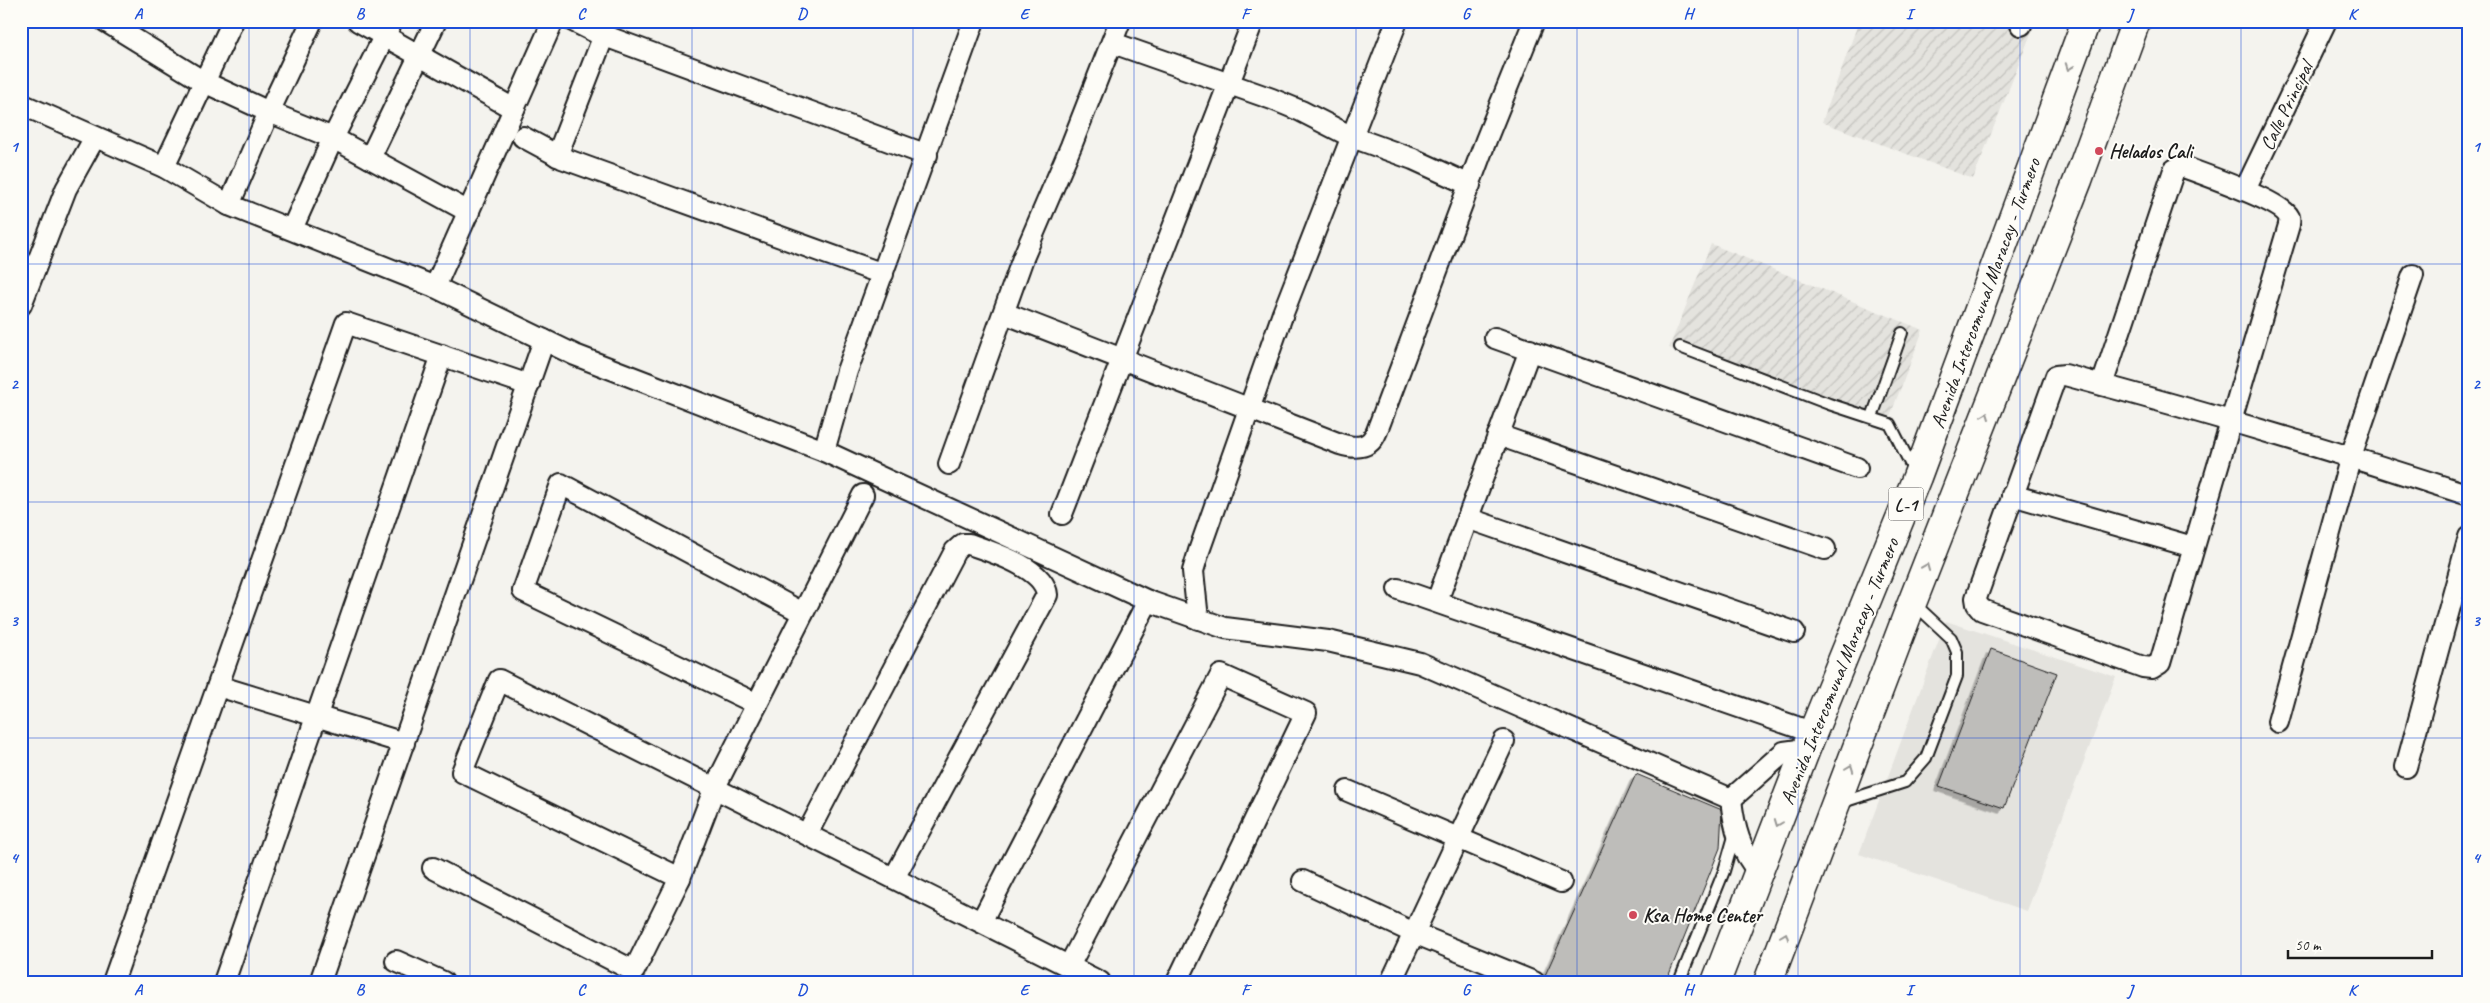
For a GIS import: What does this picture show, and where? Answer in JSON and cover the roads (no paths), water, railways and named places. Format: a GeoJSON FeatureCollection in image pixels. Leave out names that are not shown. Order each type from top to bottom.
{"type":"FeatureCollection","features":[{"type":"Feature","properties":{"kind":"main road","name":"Avenida Intercomunal Maracay - Turmero"},"geometry":{"type":"LineString","coordinates":[[1716,982],[1810,741],[1917,477],[2086,21]]}},
{"type":"Feature","properties":{"kind":"main road","name":"Avenida Intercomunal Maracay - Turmero"},"geometry":{"type":"LineString","coordinates":[[1768,982],[1910,608],[2074,189],[2136,21]]}},
{"type":"Feature","properties":{"kind":"street"},"geometry":{"type":"LineString","coordinates":[[105,21],[204,82],[269,112],[333,138],[469,212]]}},
{"type":"Feature","properties":{"kind":"street"},"geometry":{"type":"LineString","coordinates":[[164,167],[233,21]]}},
{"type":"Feature","properties":{"kind":"street"},"geometry":{"type":"LineString","coordinates":[[229,205],[269,112],[312,21]]}},
{"type":"Feature","properties":{"kind":"street"},"geometry":{"type":"LineString","coordinates":[[358,21],[389,29],[420,56],[514,109]]}},
{"type":"Feature","properties":{"kind":"street"},"geometry":{"type":"LineString","coordinates":[[370,158],[436,21]]}},
{"type":"Feature","properties":{"kind":"street"},"geometry":{"type":"LineString","coordinates":[[435,287],[553,21]]}},
{"type":"Feature","properties":{"kind":"street"},"geometry":{"type":"LineString","coordinates":[[574,21],[604,35],[927,154]]}},
{"type":"Feature","properties":{"kind":"street"},"geometry":{"type":"LineString","coordinates":[[824,451],[847,371],[974,21]]}},
{"type":"Feature","properties":{"kind":"street"},"geometry":{"type":"LineString","coordinates":[[949,464],[1023,258],[1120,21]]}},
{"type":"Feature","properties":{"kind":"street"},"geometry":{"type":"LineString","coordinates":[[1062,514],[1253,21]]}},
{"type":"Feature","properties":{"kind":"street"},"geometry":{"type":"LineString","coordinates":[[1198,619],[1193,571],[1283,313],[1397,21]]}},
{"type":"Feature","properties":{"kind":"street"},"geometry":{"type":"LineString","coordinates":[[1004,313],[1122,360],[1197,387],[1249,410],[1354,448],[1370,443],[1377,431],[1534,21]]}},
{"type":"Feature","properties":{"kind":"street","name":"Calle Principal"},"geometry":{"type":"LineString","coordinates":[[2245,190],[2326,21]]}},
{"type":"Feature","properties":{"kind":"street"},"geometry":{"type":"LineString","coordinates":[[292,229],[333,138],[389,29]]}},
{"type":"Feature","properties":{"kind":"street"},"geometry":{"type":"LineString","coordinates":[[558,156],[604,35]]}},
{"type":"Feature","properties":{"kind":"street"},"geometry":{"type":"LineString","coordinates":[[1112,43],[1165,60],[1301,111],[1352,137],[1413,159],[1470,185]]}},
{"type":"Feature","properties":{"kind":"street"},"geometry":{"type":"LineString","coordinates":[[21,104],[164,167],[229,205],[435,287],[575,355],[824,451],[1148,601],[1225,628],[1328,641],[1420,663],[1731,799]]}},
{"type":"Feature","properties":{"kind":"street"},"geometry":{"type":"LineString","coordinates":[[523,136],[558,156],[883,274]]}},
{"type":"Feature","properties":{"kind":"street"},"geometry":{"type":"LineString","coordinates":[[21,305],[66,189],[95,138]]}},
{"type":"Feature","properties":{"kind":"street"},"geometry":{"type":"LineString","coordinates":[[2102,385],[2174,170],[2181,166],[2245,190],[2284,211],[2289,217],[2289,225],[2231,421],[2193,547],[2160,663],[2152,668],[2143,667],[1982,610],[1977,604],[1976,598],[2056,376],[2065,375],[2231,421],[2351,456],[2469,495]]}},
{"type":"Feature","properties":{"kind":"street"},"geometry":{"type":"LineString","coordinates":[[2278,722],[2351,456],[2413,275]]}},
{"type":"Feature","properties":{"kind":"street"},"geometry":{"type":"LineString","coordinates":[[113,982],[346,323],[529,385]]}},
{"type":"Feature","properties":{"kind":"street"},"geometry":{"type":"LineString","coordinates":[[1495,338],[1857,468]]}},
{"type":"Feature","properties":{"kind":"street"},"geometry":{"type":"LineString","coordinates":[[320,982],[544,340]]}},
{"type":"Feature","properties":{"kind":"street"},"geometry":{"type":"LineString","coordinates":[[1437,601],[1530,350]]}},
{"type":"Feature","properties":{"kind":"street"},"geometry":{"type":"LineString","coordinates":[[224,982],[442,355]]}},
{"type":"Feature","properties":{"kind":"street"},"geometry":{"type":"LineString","coordinates":[[1498,435],[1825,549]]}},
{"type":"Feature","properties":{"kind":"street"},"geometry":{"type":"LineString","coordinates":[[757,704],[523,591],[561,484],[803,613]]}},
{"type":"Feature","properties":{"kind":"street"},"geometry":{"type":"LineString","coordinates":[[433,868],[631,976],[680,878],[715,787],[863,495]]}},
{"type":"Feature","properties":{"kind":"street"},"geometry":{"type":"LineString","coordinates":[[2012,495],[2193,547]]}},
{"type":"Feature","properties":{"kind":"street"},"geometry":{"type":"LineString","coordinates":[[1467,518],[1794,632]]}},
{"type":"Feature","properties":{"kind":"street"},"geometry":{"type":"LineString","coordinates":[[2406,767],[2469,537]]}},
{"type":"Feature","properties":{"kind":"street"},"geometry":{"type":"LineString","coordinates":[[807,834],[955,551],[969,544],[1027,568],[1042,579],[1047,595],[894,878]]}},
{"type":"Feature","properties":{"kind":"street"},"geometry":{"type":"LineString","coordinates":[[1398,588],[1810,741]]}},
{"type":"Feature","properties":{"kind":"street"},"geometry":{"type":"LineString","coordinates":[[981,922],[1148,601]]}},
{"type":"Feature","properties":{"kind":"street"},"geometry":{"type":"LineString","coordinates":[[1069,966],[1222,675],[1306,713],[1177,982]]}},
{"type":"Feature","properties":{"kind":"street"},"geometry":{"type":"LineString","coordinates":[[680,878],[462,772],[499,680],[1100,982]]}},
{"type":"Feature","properties":{"kind":"street"},"geometry":{"type":"LineString","coordinates":[[218,686],[404,743]]}},
{"type":"Feature","properties":{"kind":"street"},"geometry":{"type":"LineString","coordinates":[[1391,982],[1504,741]]}},
{"type":"Feature","properties":{"kind":"street"},"geometry":{"type":"LineString","coordinates":[[1731,799],[1784,752],[1810,741]]}},
{"type":"Feature","properties":{"kind":"street"},"geometry":{"type":"LineString","coordinates":[[1348,791],[1561,882]]}},
{"type":"Feature","properties":{"kind":"street"},"geometry":{"type":"LineString","coordinates":[[1731,799],[1736,829],[1744,854],[1759,872]]}},
{"type":"Feature","properties":{"kind":"street"},"geometry":{"type":"LineString","coordinates":[[1303,881],[1414,933],[1534,982]]}},
{"type":"Feature","properties":{"kind":"street"},"geometry":{"type":"LineString","coordinates":[[396,961],[443,982]]}},
{"type":"Feature","properties":{"kind":"lane"},"geometry":{"type":"LineString","coordinates":[[1872,417],[1902,333]]}},
{"type":"Feature","properties":{"kind":"lane"},"geometry":{"type":"LineString","coordinates":[[1680,347],[1829,404],[1890,424],[1917,477]]}},
{"type":"Feature","properties":{"kind":"lane"},"geometry":{"type":"LineString","coordinates":[[1834,811],[1849,800],[1905,782],[1926,758],[1954,685],[1957,676],[1958,652],[1951,638],[1922,611],[1910,608]]}},
{"type":"Feature","properties":{"kind":"lane"},"geometry":{"type":"LineString","coordinates":[[1679,982],[1724,871],[1736,829]]}},
{"type":"Feature","properties":{"kind":"place","name":"Helados Cali"},"geometry":{"type":"Point","coordinates":[2099,151]}},
{"type":"Feature","properties":{"kind":"place","name":"Ksa Home Center"},"geometry":{"type":"Point","coordinates":[1633,915]}}]}
